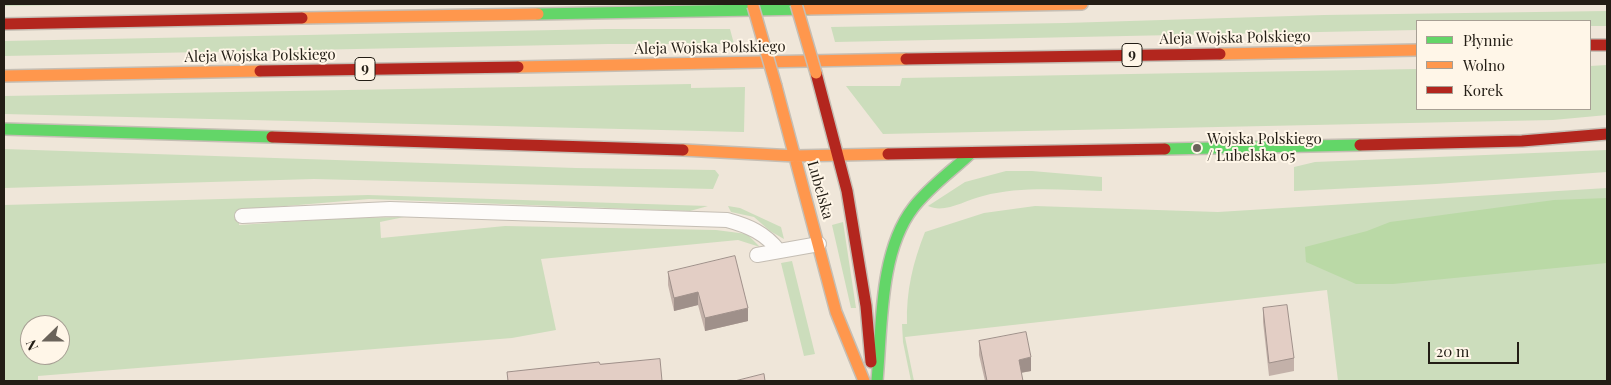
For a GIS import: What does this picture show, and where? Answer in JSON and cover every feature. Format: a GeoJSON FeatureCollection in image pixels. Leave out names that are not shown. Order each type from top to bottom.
{"type":"FeatureCollection","features":[{"type":"Feature","properties":{"kind":"main road","name":"Lubelska"},"geometry":{"type":"LineString","coordinates":[[753,4],[836,312],[864,381]]}},
{"type":"Feature","properties":{"kind":"main road","name":"Lubelska"},"geometry":{"type":"LineString","coordinates":[[796,4],[839,156],[851,213],[866,306],[872,381]]}},
{"type":"Feature","properties":{"kind":"main road"},"geometry":{"type":"LineString","coordinates":[[4,24],[1082,4]]}},
{"type":"Feature","properties":{"kind":"main road"},"geometry":{"type":"LineString","coordinates":[[1591,46],[1607,45]]}},
{"type":"Feature","properties":{"kind":"main road","name":"Aleja Wojska Polskiego"},"geometry":{"type":"LineString","coordinates":[[4,76],[1416,50]]}},
{"type":"Feature","properties":{"kind":"main road"},"geometry":{"type":"LineString","coordinates":[[4,130],[709,151],[794,156],[1456,143],[1607,134]]}},
{"type":"Feature","properties":{"kind":"main road"},"geometry":{"type":"LineString","coordinates":[[877,381],[888,268],[900,234],[912,209],[971,153]]}},
{"type":"Feature","properties":{"kind":"lane"},"geometry":{"type":"LineString","coordinates":[[242,216],[390,209],[727,220],[757,231],[766,237],[779,251]]}},
{"type":"Feature","properties":{"kind":"lane"},"geometry":{"type":"LineString","coordinates":[[757,255],[819,244]]}},
{"type":"Feature","properties":{"kind":"green space"},"geometry":{"type":"Polygon","coordinates":[[[4,4],[132,4],[4,6],[4,4]]]}},
{"type":"Feature","properties":{"kind":"green space"},"geometry":{"type":"Polygon","coordinates":[[[1607,11],[1607,26],[1591,26],[1591,20],[1416,20],[1416,30],[835,42],[831,27],[1065,23],[1324,15],[1607,11]]]}},
{"type":"Feature","properties":{"kind":"green space"},"geometry":{"type":"Polygon","coordinates":[[[606,29],[730,29],[734,44],[608,44],[4,56],[4,41],[606,29]]]}},
{"type":"Feature","properties":{"kind":"green space"},"geometry":{"type":"Polygon","coordinates":[[[1607,65],[1607,115],[1553,120],[883,134],[846,86],[900,86],[902,78],[1416,69],[1416,110],[1591,110],[1591,66],[1607,65]]]}},
{"type":"Feature","properties":{"kind":"green space"},"geometry":{"type":"Polygon","coordinates":[[[691,84],[691,88],[745,87],[744,132],[4,114],[4,96],[691,84]]]}},
{"type":"Feature","properties":{"kind":"green space"},"geometry":{"type":"Polygon","coordinates":[[[4,149],[576,168],[715,170],[719,175],[713,189],[314,179],[4,188],[4,149]]]}},
{"type":"Feature","properties":{"kind":"green space"},"geometry":{"type":"Polygon","coordinates":[[[1607,150],[1607,172],[1436,184],[1294,191],[1294,167],[1315,162],[1607,150]]]}},
{"type":"Feature","properties":{"kind":"green space"},"geometry":{"type":"Polygon","coordinates":[[[1006,171],[1032,171],[1102,177],[1102,191],[1042,189],[1012,191],[983,196],[948,207],[935,208],[928,206],[965,182],[1006,171]]]}},
{"type":"Feature","properties":{"kind":"green space"},"geometry":{"type":"Polygon","coordinates":[[[1607,188],[1607,381],[1338,381],[1327,290],[905,337],[914,381],[911,381],[903,342],[902,324],[907,324],[911,277],[925,232],[984,213],[1035,206],[1218,212],[1607,188]]]}},
{"type":"Feature","properties":{"kind":"green space"},"geometry":{"type":"Polygon","coordinates":[[[368,195],[708,206],[690,211],[369,199],[239,210],[239,225],[346,218],[404,217],[380,222],[381,238],[505,226],[716,230],[747,234],[760,247],[738,240],[541,259],[556,330],[512,338],[38,376],[38,381],[4,381],[4,205],[368,195]]]}},
{"type":"Feature","properties":{"kind":"green space"},"geometry":{"type":"Polygon","coordinates":[[[1607,198],[1607,263],[1393,284],[1356,284],[1306,262],[1305,247],[1367,231],[1390,222],[1554,200],[1607,198]]]}},
{"type":"Feature","properties":{"kind":"green space"},"geometry":{"type":"Polygon","coordinates":[[[728,206],[740,208],[781,227],[784,239],[770,231],[754,217],[731,212],[728,206]]]}},
{"type":"Feature","properties":{"kind":"green space"},"geometry":{"type":"Polygon","coordinates":[[[843,222],[856,308],[851,308],[832,225],[843,222]]]}},
{"type":"Feature","properties":{"kind":"green space"},"geometry":{"type":"Polygon","coordinates":[[[792,261],[815,354],[804,356],[781,263],[792,261]]]}},
{"type":"Feature","properties":{"kind":"building"},"geometry":{"type":"Polygon","coordinates":[[[735,256],[748,308],[705,318],[698,292],[674,298],[668,272],[735,256]]]}},
{"type":"Feature","properties":{"kind":"building"},"geometry":{"type":"Polygon","coordinates":[[[1287,305],[1294,358],[1269,363],[1263,308],[1287,305]]]}},
{"type":"Feature","properties":{"kind":"building"},"geometry":{"type":"Polygon","coordinates":[[[1026,332],[1031,357],[1019,360],[1023,381],[987,381],[979,341],[1026,332]]]}},
{"type":"Feature","properties":{"kind":"building"},"geometry":{"type":"Polygon","coordinates":[[[660,359],[662,381],[508,381],[507,372],[599,362],[600,364],[660,359]]]}},
{"type":"Feature","properties":{"kind":"building"},"geometry":{"type":"Polygon","coordinates":[[[764,374],[765,381],[735,381],[764,374]]]}},
{"type":"Feature","properties":{"kind":"traffic: fast"},"geometry":{"type":"LineString","coordinates":[[538,14],[808,9]]}},
{"type":"Feature","properties":{"kind":"traffic: fast"},"geometry":{"type":"LineString","coordinates":[[4,129],[272,137]]}},
{"type":"Feature","properties":{"kind":"traffic: fast"},"geometry":{"type":"LineString","coordinates":[[1165,149],[1360,145]]}},
{"type":"Feature","properties":{"kind":"traffic: fast"},"geometry":{"type":"LineString","coordinates":[[877,381],[884,291],[894,246],[902,226],[913,208],[926,193],[971,153]]}},
{"type":"Feature","properties":{"kind":"traffic: slow"},"geometry":{"type":"LineString","coordinates":[[796,4],[816,73]]}},
{"type":"Feature","properties":{"kind":"traffic: slow"},"geometry":{"type":"LineString","coordinates":[[808,9],[1082,4]]}},
{"type":"Feature","properties":{"kind":"traffic: slow"},"geometry":{"type":"LineString","coordinates":[[753,6],[776,86]]}},
{"type":"Feature","properties":{"kind":"traffic: slow"},"geometry":{"type":"LineString","coordinates":[[302,18],[538,14]]}},
{"type":"Feature","properties":{"kind":"traffic: slow"},"geometry":{"type":"LineString","coordinates":[[1220,54],[1416,50]]}},
{"type":"Feature","properties":{"kind":"traffic: slow"},"geometry":{"type":"LineString","coordinates":[[518,67],[906,59]]}},
{"type":"Feature","properties":{"kind":"traffic: slow"},"geometry":{"type":"LineString","coordinates":[[4,76],[260,71]]}},
{"type":"Feature","properties":{"kind":"traffic: slow"},"geometry":{"type":"LineString","coordinates":[[776,86],[836,312],[864,381]]}},
{"type":"Feature","properties":{"kind":"traffic: slow"},"geometry":{"type":"LineString","coordinates":[[683,150],[795,156],[888,154]]}},
{"type":"Feature","properties":{"kind":"traffic: jam"},"geometry":{"type":"LineString","coordinates":[[4,24],[302,18]]}},
{"type":"Feature","properties":{"kind":"traffic: jam"},"geometry":{"type":"LineString","coordinates":[[1591,45],[1607,45]]}},
{"type":"Feature","properties":{"kind":"traffic: jam"},"geometry":{"type":"LineString","coordinates":[[906,59],[1220,54]]}},
{"type":"Feature","properties":{"kind":"traffic: jam"},"geometry":{"type":"LineString","coordinates":[[260,71],[518,67]]}},
{"type":"Feature","properties":{"kind":"traffic: jam"},"geometry":{"type":"LineString","coordinates":[[816,73],[847,191],[866,306],[871,362]]}},
{"type":"Feature","properties":{"kind":"traffic: jam"},"geometry":{"type":"LineString","coordinates":[[1360,145],[1522,141],[1607,134]]}},
{"type":"Feature","properties":{"kind":"traffic: jam"},"geometry":{"type":"LineString","coordinates":[[272,137],[683,150]]}},
{"type":"Feature","properties":{"kind":"traffic: jam"},"geometry":{"type":"LineString","coordinates":[[888,154],[1165,149]]}},
{"type":"Feature","properties":{"kind":"place","name":"Wojska Polskiego / Lubelska 05"},"geometry":{"type":"Point","coordinates":[1197,148]}}]}
